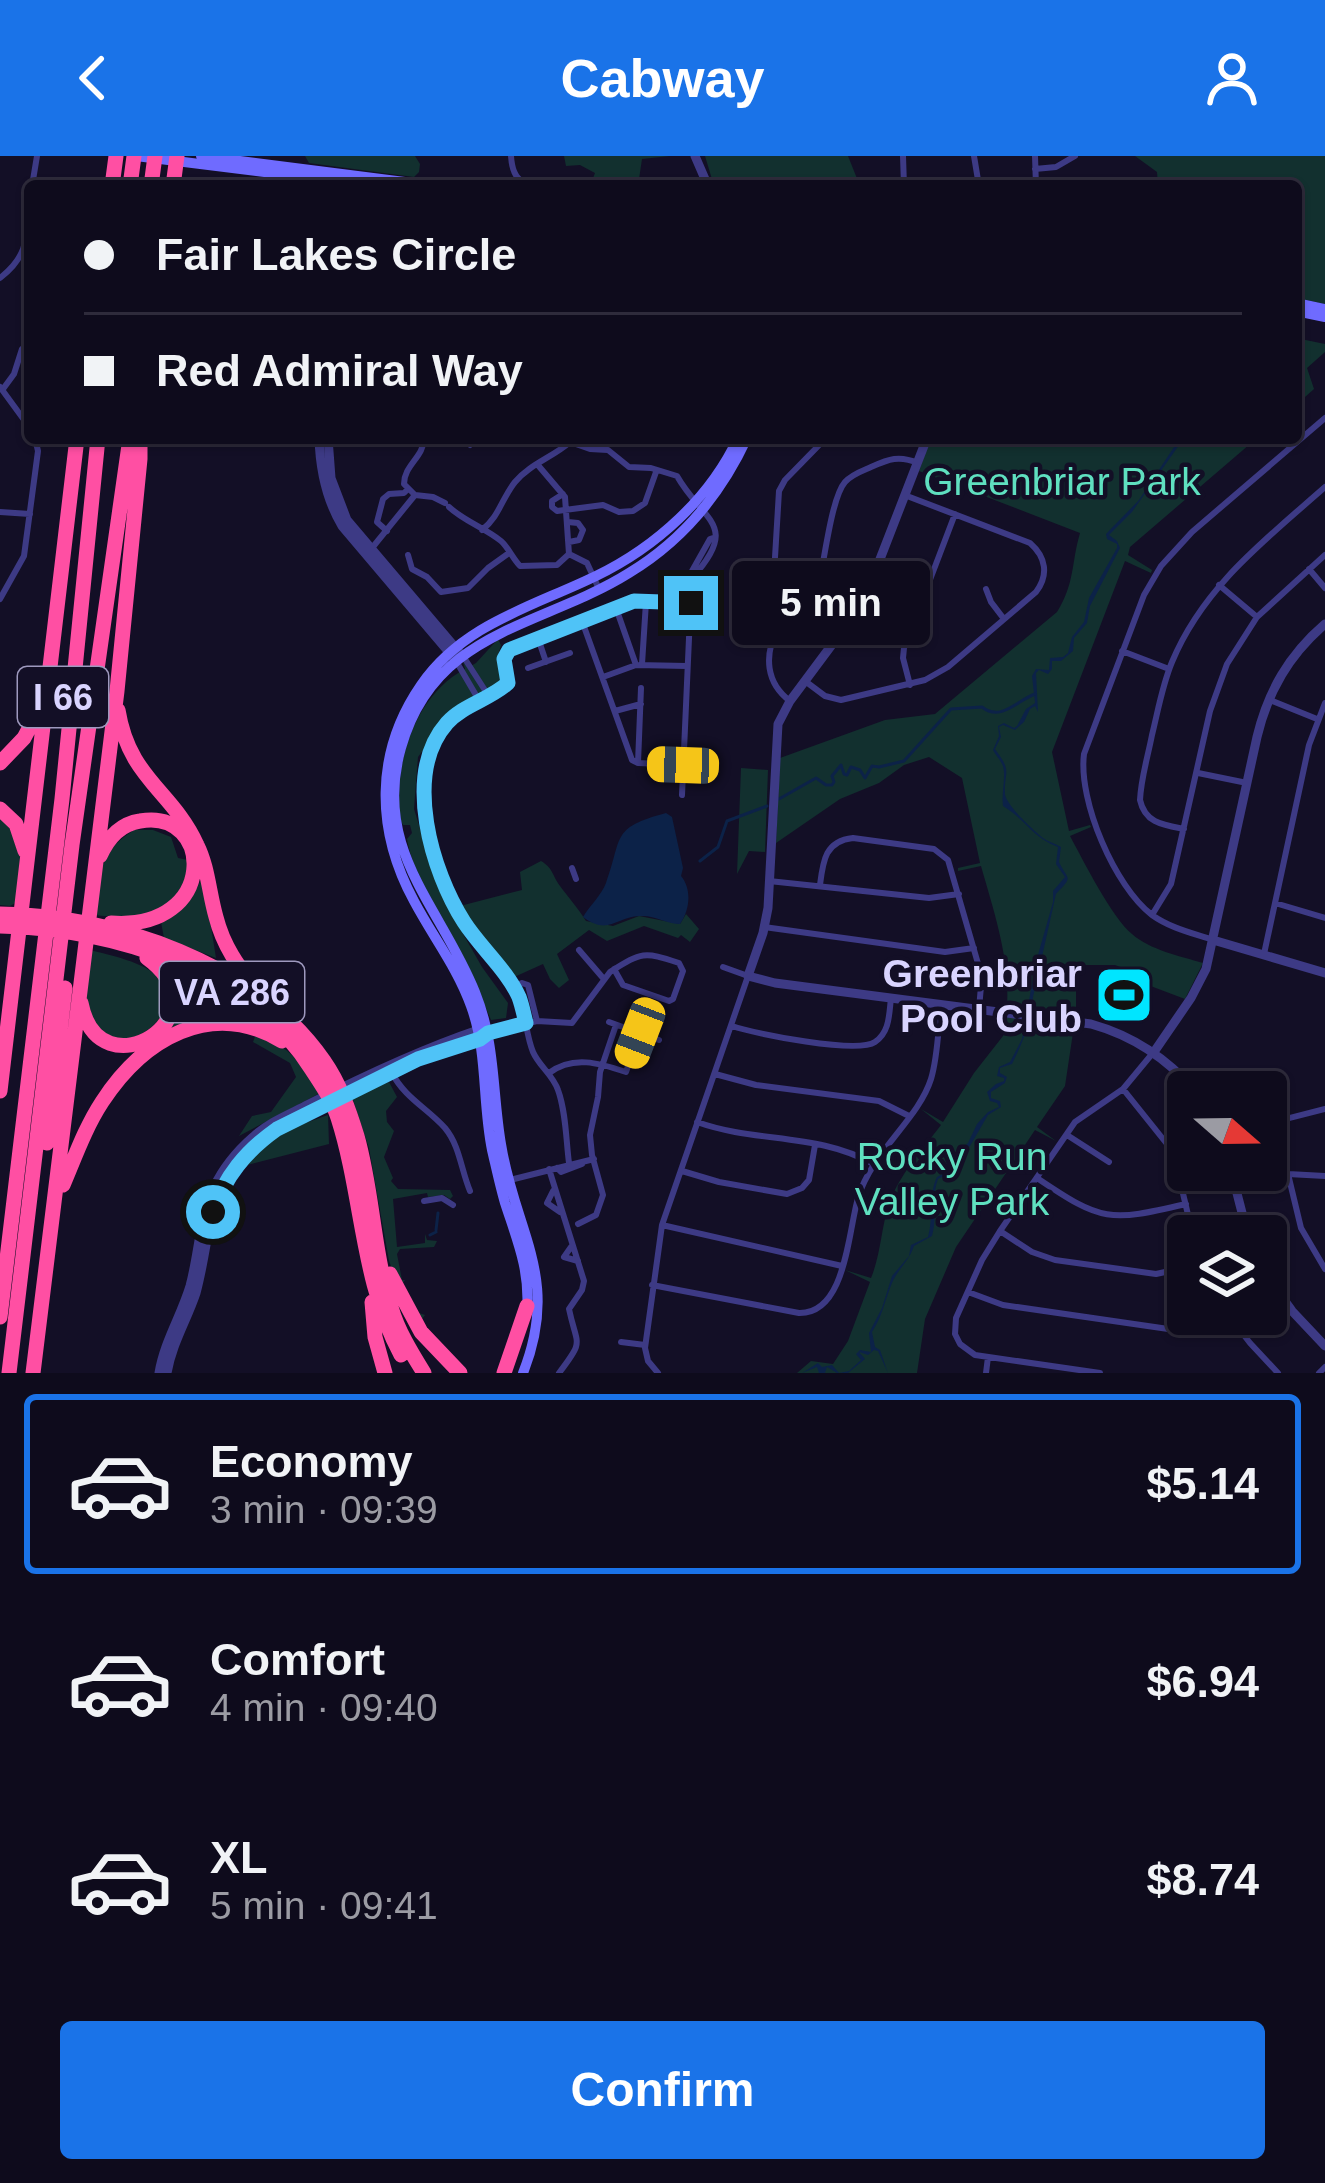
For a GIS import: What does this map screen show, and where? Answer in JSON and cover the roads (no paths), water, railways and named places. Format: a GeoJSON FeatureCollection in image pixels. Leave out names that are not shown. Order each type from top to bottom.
{"type":"FeatureCollection","features":[{"type":"Feature","properties":{"kind":"highway"},"geometry":{"type":"LineString","coordinates":[[26,883],[76,444]]}},
{"type":"Feature","properties":{"kind":"highway"},"geometry":{"type":"LineString","coordinates":[[9,1373],[60,942],[58,911],[97,444]]}},
{"type":"Feature","properties":{"kind":"highway","name":"I 66"},"geometry":{"type":"LineString","coordinates":[[19,1373],[60,942],[58,911],[97,444]]}},
{"type":"Feature","properties":{"kind":"highway"},"geometry":{"type":"LineString","coordinates":[[58,911],[132,444]]}},
{"type":"Feature","properties":{"kind":"highway","name":"I 66"},"geometry":{"type":"LineString","coordinates":[[58,911],[93,751],[132,444]]}},
{"type":"Feature","properties":{"kind":"highway"},"geometry":{"type":"LineString","coordinates":[[94,876],[140,460],[135,444]]}},
{"type":"Feature","properties":{"kind":"highway"},"geometry":{"type":"LineString","coordinates":[[0,763],[29,730],[49,680]]}},
{"type":"Feature","properties":{"kind":"highway"},"geometry":{"type":"LineString","coordinates":[[117,691],[123,736],[134,761],[197,844],[226,946],[275,1009]]}},
{"type":"Feature","properties":{"kind":"highway"},"geometry":{"type":"LineString","coordinates":[[0,809],[22,838],[26,883],[58,911]]}},
{"type":"Feature","properties":{"kind":"highway"},"geometry":{"type":"LineString","coordinates":[[5,924],[58,911],[94,876],[109,840],[120,829],[140,821],[159,821],[176,829],[194,856],[190,887],[167,912],[131,924],[58,911],[5,924]]}},
{"type":"Feature","properties":{"kind":"highway","name":"VA 286"},"geometry":{"type":"LineString","coordinates":[[58,911],[162,944],[218,970],[275,1009],[317,1052],[358,1141],[390,1304],[424,1373]]}},
{"type":"Feature","properties":{"kind":"highway"},"geometry":{"type":"LineString","coordinates":[[0,1091],[14,977],[5,924]]}},
{"type":"Feature","properties":{"kind":"highway","name":"VA 286"},"geometry":{"type":"LineString","coordinates":[[5,924],[106,940],[157,955],[231,992],[266,1018],[331,1087]]}},
{"type":"Feature","properties":{"kind":"highway"},"geometry":{"type":"LineString","coordinates":[[60,942],[81,978],[84,1016],[93,1031],[115,1045],[135,1045],[165,1025],[172,1003],[170,986],[151,960],[106,940]]}},
{"type":"Feature","properties":{"kind":"highway"},"geometry":{"type":"LineString","coordinates":[[0,1317],[60,942]]}},
{"type":"Feature","properties":{"kind":"highway","name":"I 66"},"geometry":{"type":"LineString","coordinates":[[0,1249],[60,942]]}},
{"type":"Feature","properties":{"kind":"highway"},"geometry":{"type":"LineString","coordinates":[[0,1009],[14,977]]}},
{"type":"Feature","properties":{"kind":"highway"},"geometry":{"type":"LineString","coordinates":[[33,1373],[81,978]]}},
{"type":"Feature","properties":{"kind":"highway"},"geometry":{"type":"LineString","coordinates":[[55,1205],[101,1103],[133,1064],[169,1036],[202,1024],[243,1024],[282,1041],[314,1072]]}},
{"type":"Feature","properties":{"kind":"highway","name":"VA 286"},"geometry":{"type":"LineString","coordinates":[[340,1105],[381,1313],[412,1373]]}},
{"type":"Feature","properties":{"kind":"highway"},"geometry":{"type":"LineString","coordinates":[[368,1190],[396,1290],[421,1332],[459,1371]]}},
{"type":"Feature","properties":{"kind":"highway"},"geometry":{"type":"LineString","coordinates":[[366,1251],[385,1373]]}},
{"type":"Feature","properties":{"kind":"highway"},"geometry":{"type":"LineString","coordinates":[[507,1373],[527,1306]]}},
{"type":"Feature","properties":{"kind":"main road"},"geometry":{"type":"LineString","coordinates":[[202,156],[384,180]]}},
{"type":"Feature","properties":{"kind":"main road"},"geometry":{"type":"LineString","coordinates":[[140,165],[308,180]]}},
{"type":"Feature","properties":{"kind":"main road"},"geometry":{"type":"LineString","coordinates":[[482,1034],[453,966],[399,872],[388,838],[389,761],[396,732],[416,692],[456,654],[650,560],[699,506],[738,444]]}},
{"type":"Feature","properties":{"kind":"main road"},"geometry":{"type":"LineString","coordinates":[[456,654],[414,716],[400,748],[394,783],[397,832],[413,878],[465,968],[482,1034],[488,1125],[523,1255],[527,1306]]}},
{"type":"Feature","properties":{"kind":"main road"},"geometry":{"type":"LineString","coordinates":[[504,1181],[536,1272],[538,1300],[525,1373]]}},
{"type":"Feature","properties":{"kind":"street"},"geometry":{"type":"LineString","coordinates":[[1035,156],[1036,180]]}},
{"type":"Feature","properties":{"kind":"street"},"geometry":{"type":"LineString","coordinates":[[1035,169],[1056,166],[1075,156]]}},
{"type":"Feature","properties":{"kind":"street"},"geometry":{"type":"LineString","coordinates":[[0,278],[17,263],[24,244]]}},
{"type":"Feature","properties":{"kind":"street"},"geometry":{"type":"LineString","coordinates":[[22,349],[14,374],[1,388],[24,418]]}},
{"type":"Feature","properties":{"kind":"street"},"geometry":{"type":"LineString","coordinates":[[1302,438],[1325,418]]}},
{"type":"Feature","properties":{"kind":"street"},"geometry":{"type":"LineString","coordinates":[[0,599],[7,578],[24,556],[36,444]]}},
{"type":"Feature","properties":{"kind":"street"},"geometry":{"type":"LineString","coordinates":[[323,444],[340,505],[368,552],[476,673],[490,698]]}},
{"type":"Feature","properties":{"kind":"street"},"geometry":{"type":"LineString","coordinates":[[411,492],[404,484],[405,474],[424,444]]}},
{"type":"Feature","properties":{"kind":"street"},"geometry":{"type":"LineString","coordinates":[[482,530],[494,520],[515,482],[568,444]]}},
{"type":"Feature","properties":{"kind":"street"},"geometry":{"type":"LineString","coordinates":[[577,444],[605,449],[629,467],[677,476],[715,524],[713,538],[695,562],[692,578],[682,795]]}},
{"type":"Feature","properties":{"kind":"street"},"geometry":{"type":"LineString","coordinates":[[774,574],[779,491],[820,444]]}},
{"type":"Feature","properties":{"kind":"street"},"geometry":{"type":"LineString","coordinates":[[658,1373],[647,1361],[645,1345],[662,1225],[764,927],[776,737],[782,716],[866,597],[925,444]]}},
{"type":"Feature","properties":{"kind":"street"},"geometry":{"type":"LineString","coordinates":[[1295,444],[1172,552],[1144,595],[1085,749],[1083,770],[1098,834],[1132,894],[1152,914],[1213,940],[1325,973]]}},
{"type":"Feature","properties":{"kind":"street"},"geometry":{"type":"LineString","coordinates":[[820,578],[845,482],[892,458],[918,463]]}},
{"type":"Feature","properties":{"kind":"street"},"geometry":{"type":"LineString","coordinates":[[387,531],[376,522],[383,500],[388,494],[411,492],[447,504],[503,543],[520,566],[557,565],[569,554],[567,511],[562,494],[537,464]]}},
{"type":"Feature","properties":{"kind":"street"},"geometry":{"type":"LineString","coordinates":[[562,494],[553,500],[557,512],[602,505],[619,512],[633,511],[645,503],[657,470]]}},
{"type":"Feature","properties":{"kind":"street"},"geometry":{"type":"LineString","coordinates":[[1184,830],[1152,820],[1140,800],[1169,669],[1191,624],[1219,584],[1325,488]]}},
{"type":"Feature","properties":{"kind":"street"},"geometry":{"type":"LineString","coordinates":[[368,552],[411,492]]}},
{"type":"Feature","properties":{"kind":"street"},"geometry":{"type":"LineString","coordinates":[[805,681],[825,696],[841,700],[910,685],[941,672],[1041,585],[1045,570],[1040,554],[1024,540],[905,496]]}},
{"type":"Feature","properties":{"kind":"street"},"geometry":{"type":"LineString","coordinates":[[0,512],[30,514]]}},
{"type":"Feature","properties":{"kind":"street"},"geometry":{"type":"LineString","coordinates":[[910,685],[904,648],[955,514]]}},
{"type":"Feature","properties":{"kind":"street"},"geometry":{"type":"LineString","coordinates":[[568,522],[578,523],[583,530],[579,540],[569,542]]}},
{"type":"Feature","properties":{"kind":"street"},"geometry":{"type":"LineString","coordinates":[[408,554],[412,569],[441,592],[468,588],[509,553]]}},
{"type":"Feature","properties":{"kind":"street"},"geometry":{"type":"LineString","coordinates":[[569,554],[585,561],[596,583]]}},
{"type":"Feature","properties":{"kind":"street"},"geometry":{"type":"LineString","coordinates":[[1152,914],[1171,884],[1219,681],[1257,617],[1325,555]]}},
{"type":"Feature","properties":{"kind":"street"},"geometry":{"type":"LineString","coordinates":[[1309,569],[1325,588]]}},
{"type":"Feature","properties":{"kind":"street"},"geometry":{"type":"LineString","coordinates":[[749,573],[820,578],[866,597]]}},
{"type":"Feature","properties":{"kind":"street"},"geometry":{"type":"LineString","coordinates":[[1219,584],[1257,617]]}},
{"type":"Feature","properties":{"kind":"street"},"geometry":{"type":"LineString","coordinates":[[986,589],[1004,619]]}},
{"type":"Feature","properties":{"kind":"street"},"geometry":{"type":"LineString","coordinates":[[577,1162],[558,1090],[532,1051],[520,1000],[471,933],[443,879],[424,808],[425,772],[437,737],[454,716],[508,683],[506,652],[636,601],[691,603]]}},
{"type":"Feature","properties":{"kind":"street"},"geometry":{"type":"LineString","coordinates":[[639,664],[646,601]]}},
{"type":"Feature","properties":{"kind":"street"},"geometry":{"type":"LineString","coordinates":[[616,608],[639,664]]}},
{"type":"Feature","properties":{"kind":"street"},"geometry":{"type":"LineString","coordinates":[[581,620],[632,760],[683,765]]}},
{"type":"Feature","properties":{"kind":"street"},"geometry":{"type":"LineString","coordinates":[[1100,1373],[967,1351],[956,1336],[956,1318],[982,1260],[1066,1134],[1083,1114],[1123,1089],[1196,989],[1206,969],[1268,699],[1295,653],[1325,624]]}},
{"type":"Feature","properties":{"kind":"street"},"geometry":{"type":"LineString","coordinates":[[776,630],[770,674],[776,691],[790,701]]}},
{"type":"Feature","properties":{"kind":"street"},"geometry":{"type":"LineString","coordinates":[[538,638],[546,662]]}},
{"type":"Feature","properties":{"kind":"street"},"geometry":{"type":"LineString","coordinates":[[1123,652],[1169,669]]}},
{"type":"Feature","properties":{"kind":"street"},"geometry":{"type":"LineString","coordinates":[[528,668],[570,653]]}},
{"type":"Feature","properties":{"kind":"street"},"geometry":{"type":"LineString","coordinates":[[456,654],[480,702]]}},
{"type":"Feature","properties":{"kind":"street"},"geometry":{"type":"LineString","coordinates":[[602,677],[639,664],[687,666]]}},
{"type":"Feature","properties":{"kind":"street"},"geometry":{"type":"LineString","coordinates":[[442,676],[456,670],[466,675]]}},
{"type":"Feature","properties":{"kind":"street"},"geometry":{"type":"LineString","coordinates":[[638,764],[641,688]]}},
{"type":"Feature","properties":{"kind":"street"},"geometry":{"type":"LineString","coordinates":[[1268,699],[1317,719]]}},
{"type":"Feature","properties":{"kind":"street"},"geometry":{"type":"LineString","coordinates":[[1264,955],[1317,719],[1325,703]]}},
{"type":"Feature","properties":{"kind":"street"},"geometry":{"type":"LineString","coordinates":[[614,712],[640,704]]}},
{"type":"Feature","properties":{"kind":"street"},"geometry":{"type":"LineString","coordinates":[[1196,773],[1247,784]]}},
{"type":"Feature","properties":{"kind":"street"},"geometry":{"type":"LineString","coordinates":[[820,885],[824,858],[842,839],[939,851],[951,864],[974,948],[981,979],[979,1009]]}},
{"type":"Feature","properties":{"kind":"street"},"geometry":{"type":"LineString","coordinates":[[572,868],[576,879]]}},
{"type":"Feature","properties":{"kind":"street"},"geometry":{"type":"LineString","coordinates":[[769,881],[929,898],[959,894]]}},
{"type":"Feature","properties":{"kind":"street"},"geometry":{"type":"LineString","coordinates":[[1275,903],[1325,918]]}},
{"type":"Feature","properties":{"kind":"street"},"geometry":{"type":"LineString","coordinates":[[764,927],[944,952],[974,948]]}},
{"type":"Feature","properties":{"kind":"street"},"geometry":{"type":"LineString","coordinates":[[578,948],[604,978]]}},
{"type":"Feature","properties":{"kind":"street"},"geometry":{"type":"LineString","coordinates":[[163,1373],[197,1289],[223,1186],[257,1143],[438,1043],[536,1021],[572,1023],[604,978],[614,969],[628,961],[649,953],[679,963],[683,971],[669,1000],[623,985],[614,969]]}},
{"type":"Feature","properties":{"kind":"street"},"geometry":{"type":"LineString","coordinates":[[621,981],[628,961]]}},
{"type":"Feature","properties":{"kind":"street"},"geometry":{"type":"LineString","coordinates":[[723,968],[767,982],[1106,1028],[1154,1052],[1177,1071]]}},
{"type":"Feature","properties":{"kind":"street"},"geometry":{"type":"LineString","coordinates":[[513,987],[528,986],[536,1021]]}},
{"type":"Feature","properties":{"kind":"street"},"geometry":{"type":"LineString","coordinates":[[730,1026],[764,1035],[863,1046],[880,1039],[886,1029],[891,998]]}},
{"type":"Feature","properties":{"kind":"street"},"geometry":{"type":"LineString","coordinates":[[652,1285],[807,1314],[826,1304],[873,1165],[932,1077],[941,1004]]}},
{"type":"Feature","properties":{"kind":"street"},"geometry":{"type":"LineString","coordinates":[[578,1224],[596,1216],[603,1195],[590,1135],[612,1024],[659,1040]]}},
{"type":"Feature","properties":{"kind":"street"},"geometry":{"type":"LineString","coordinates":[[548,1073],[570,1063],[602,1064],[626,1072],[640,1033]]}},
{"type":"Feature","properties":{"kind":"street"},"geometry":{"type":"LineString","coordinates":[[391,1069],[408,1096],[451,1136],[470,1191]]}},
{"type":"Feature","properties":{"kind":"street"},"geometry":{"type":"LineString","coordinates":[[714,1074],[756,1085],[879,1100],[909,1116]]}},
{"type":"Feature","properties":{"kind":"street"},"geometry":{"type":"LineString","coordinates":[[1123,1089],[1167,1144],[1188,1215]]}},
{"type":"Feature","properties":{"kind":"street"},"geometry":{"type":"LineString","coordinates":[[1287,1118],[1325,1108]]}},
{"type":"Feature","properties":{"kind":"street"},"geometry":{"type":"LineString","coordinates":[[697,1122],[737,1134],[846,1150],[873,1165]]}},
{"type":"Feature","properties":{"kind":"street"},"geometry":{"type":"LineString","coordinates":[[1066,1134],[1109,1162]]}},
{"type":"Feature","properties":{"kind":"street"},"geometry":{"type":"LineString","coordinates":[[681,1171],[790,1193],[808,1180],[815,1144]]}},
{"type":"Feature","properties":{"kind":"street"},"geometry":{"type":"LineString","coordinates":[[504,1181],[593,1157]]}},
{"type":"Feature","properties":{"kind":"street"},"geometry":{"type":"LineString","coordinates":[[551,1168],[554,1188],[547,1203],[562,1213],[572,1246],[564,1257],[578,1261],[584,1285],[569,1309],[579,1342],[559,1373]]}},
{"type":"Feature","properties":{"kind":"street"},"geometry":{"type":"LineString","coordinates":[[1325,1176],[1288,1174],[1301,1228],[1325,1269]]}},
{"type":"Feature","properties":{"kind":"street"},"geometry":{"type":"LineString","coordinates":[[1037,1178],[1082,1208],[1103,1215],[1132,1216],[1186,1204]]}},
{"type":"Feature","properties":{"kind":"street"},"geometry":{"type":"LineString","coordinates":[[424,1201],[442,1198],[453,1204]]}},
{"type":"Feature","properties":{"kind":"street"},"geometry":{"type":"LineString","coordinates":[[662,1225],[842,1266]]}},
{"type":"Feature","properties":{"kind":"street"},"geometry":{"type":"LineString","coordinates":[[1000,1231],[1032,1252],[1055,1260],[1167,1272]]}},
{"type":"Feature","properties":{"kind":"street"},"geometry":{"type":"LineString","coordinates":[[968,1292],[1003,1305],[1167,1328]]}},
{"type":"Feature","properties":{"kind":"street"},"geometry":{"type":"LineString","coordinates":[[1287,1304],[1325,1346]]}},
{"type":"Feature","properties":{"kind":"street"},"geometry":{"type":"LineString","coordinates":[[1244,1335],[1272,1371]]}},
{"type":"Feature","properties":{"kind":"street"},"geometry":{"type":"LineString","coordinates":[[621,1342],[645,1345]]}},
{"type":"Feature","properties":{"kind":"street"},"geometry":{"type":"LineString","coordinates":[[986,1373],[988,1357]]}},
{"type":"Feature","properties":{"kind":"water"},"geometry":{"type":"Polygon","coordinates":[[[1180,444],[1132,512],[1109,535],[1117,541],[1120,548],[1090,606],[1087,623],[1074,638],[1073,651],[1061,661],[1052,661],[1048,674],[1036,673],[1038,712],[1035,706],[1030,709],[1015,730],[999,727],[1001,737],[995,749],[1006,767],[1007,799],[1039,834],[1061,847],[1059,862],[1067,881],[1056,894],[1026,1032],[1012,1064],[1000,1068],[1007,1077],[1005,1083],[991,1092],[1001,1107],[988,1115],[970,1146],[953,1158],[950,1173],[938,1179],[932,1236],[914,1246],[909,1256],[911,1245],[928,1237],[937,1177],[948,1171],[950,1159],[968,1143],[977,1124],[988,1112],[999,1107],[987,1092],[1004,1081],[997,1076],[999,1067],[1010,1062],[1022,1039],[1053,891],[1065,877],[1056,864],[1058,847],[1042,838],[1003,806],[1003,768],[993,750],[998,726],[1017,726],[1026,709],[1035,703],[1032,676],[1036,669],[1049,670],[1050,658],[1068,653],[1072,637],[1084,622],[1089,598],[1117,548],[1106,534],[1139,500],[1180,444]]]}},
{"type":"Feature","properties":{"kind":"water"},"geometry":{"type":"Polygon","coordinates":[[[666,813],[672,817],[688,893],[680,924],[640,916],[599,925],[583,917],[604,888],[621,836],[635,824],[666,813]]]}},
{"type":"Feature","properties":{"kind":"water"},"geometry":{"type":"Polygon","coordinates":[[[909,1256],[872,1332],[888,1373],[878,1351],[868,1355],[859,1352],[865,1359],[848,1373],[839,1373],[861,1360],[856,1354],[860,1350],[871,1352],[869,1333],[892,1276],[909,1256]]]}},
{"type":"Feature","properties":{"kind":"water"},"geometry":{"type":"Polygon","coordinates":[[[818,1363],[832,1365],[839,1373],[827,1367],[819,1373],[817,1367],[802,1373],[818,1363]]]}},
{"type":"Feature","properties":{"kind":"waterway"},"geometry":{"type":"LineString","coordinates":[[779,799],[816,778],[832,785],[832,776],[841,765],[844,774],[851,767],[865,778],[872,766],[904,761],[951,709],[1002,711],[1035,694]]}},
{"type":"Feature","properties":{"kind":"waterway"},"geometry":{"type":"LineString","coordinates":[[700,861],[718,847],[727,821],[767,806]]}},
{"type":"Feature","properties":{"kind":"waterway"},"geometry":{"type":"LineString","coordinates":[[436,1230],[438,1213]]}},
{"type":"Feature","properties":{"kind":"waterway"},"geometry":{"type":"LineString","coordinates":[[430,1235],[436,1232]]}},
{"type":"Feature","properties":{"kind":"place","name":"Greenbriar Pool Club"},"geometry":{"type":"Point","coordinates":[1124,995]}},
{"type":"Feature","properties":{"kind":"park label","name":"Greenbriar Park"},"geometry":{"type":"Point","coordinates":[1062,481]}},
{"type":"Feature","properties":{"kind":"park label","name":"Rocky Run Valley Park"},"geometry":{"type":"Point","coordinates":[952,1178]}}]}
